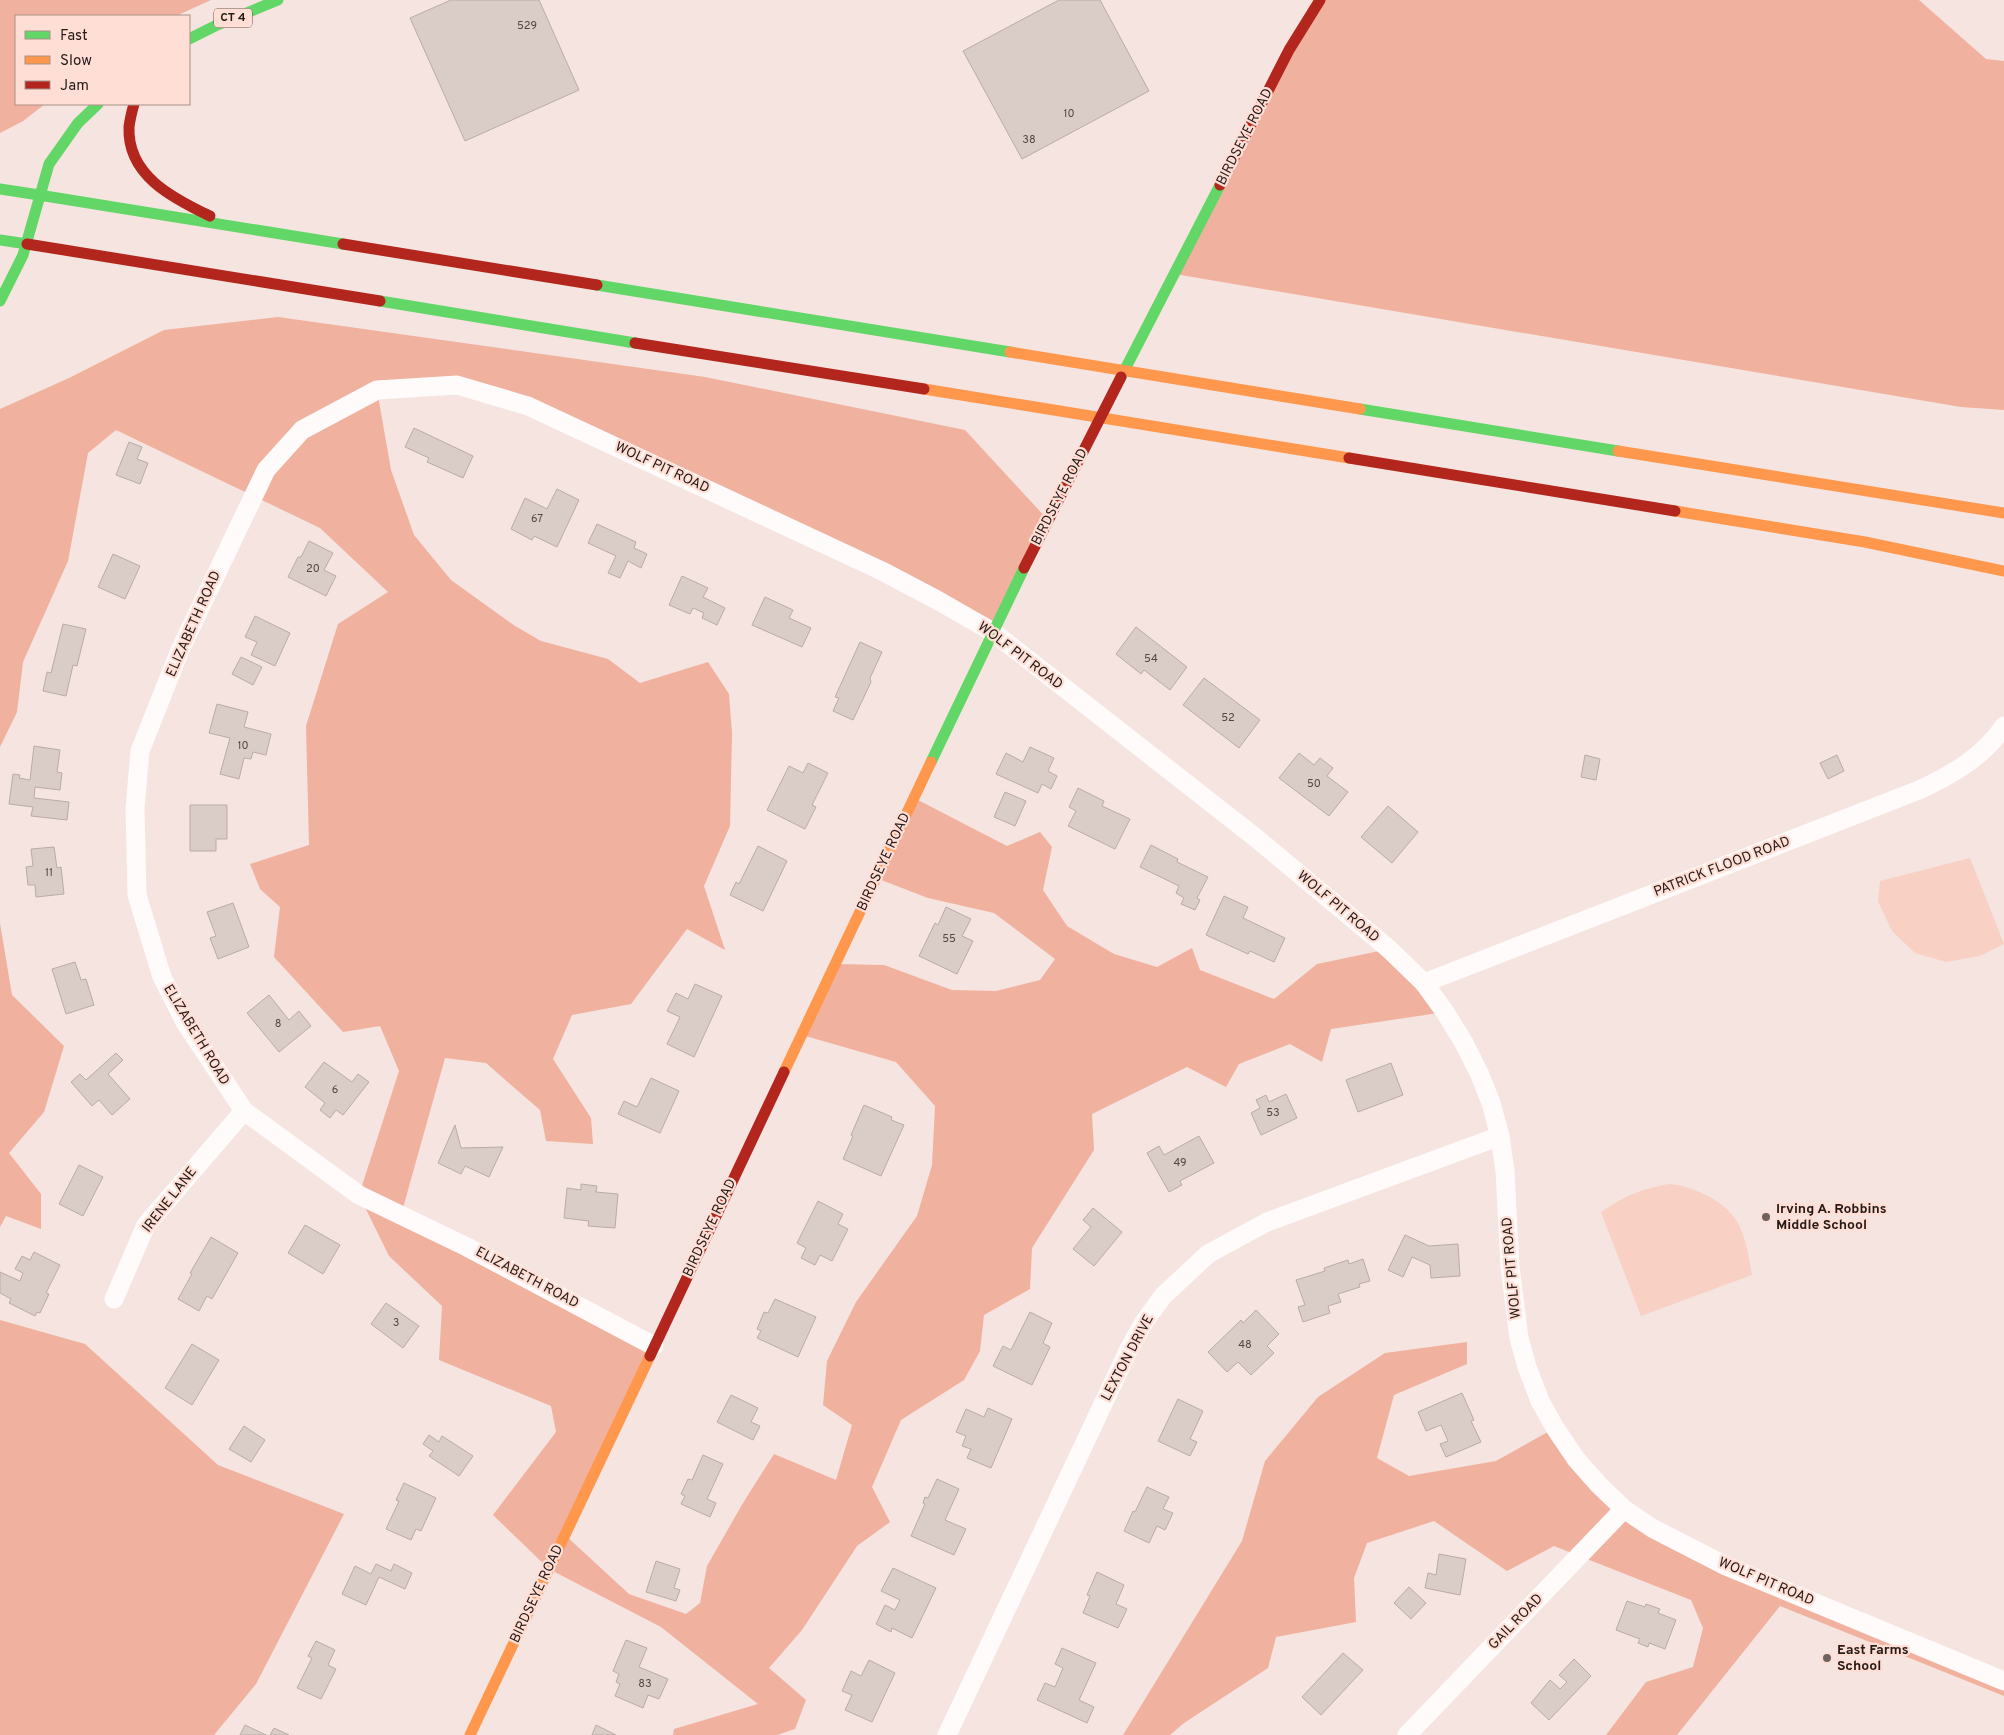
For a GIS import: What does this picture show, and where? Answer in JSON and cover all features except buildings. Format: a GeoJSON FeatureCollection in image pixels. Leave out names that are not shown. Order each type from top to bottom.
{"type":"FeatureCollection","features":[{"type":"Feature","properties":{"kind":"main road","name":"CT 4"},"geometry":{"type":"LineString","coordinates":[[190,38],[278,0]]}},
{"type":"Feature","properties":{"kind":"main road","name":"BIRDSEYE ROAD"},"geometry":{"type":"LineString","coordinates":[[470,1735],[993,632],[1048,520],[1289,50],[1320,0]]}},
{"type":"Feature","properties":{"kind":"main road"},"geometry":{"type":"LineString","coordinates":[[0,301],[19,264],[49,164],[78,123],[97,105]]}},
{"type":"Feature","properties":{"kind":"main road"},"geometry":{"type":"LineString","coordinates":[[134,105],[130,120],[129,144],[135,163],[154,183],[184,203],[205,214],[242,228]]}},
{"type":"Feature","properties":{"kind":"main road"},"geometry":{"type":"LineString","coordinates":[[0,189],[2004,513]]}},
{"type":"Feature","properties":{"kind":"main road"},"geometry":{"type":"LineString","coordinates":[[0,240],[1865,542],[2004,571]]}},
{"type":"Feature","properties":{"kind":"street","name":"WOLF PIT ROAD"},"geometry":{"type":"LineString","coordinates":[[377,390],[457,385],[528,406],[882,571],[993,632],[1256,838],[1357,922],[1424,983],[1464,1043],[1491,1103],[1500,1136],[1505,1171],[1514,1307],[1519,1338],[1527,1368],[1540,1401],[1555,1428],[1576,1459],[1599,1486],[1624,1509],[1652,1528],[1726,1566],[2004,1681]]}},
{"type":"Feature","properties":{"kind":"street","name":"ELIZABETH ROAD"},"geometry":{"type":"LineString","coordinates":[[377,390],[302,430],[266,470],[180,650],[140,751],[135,808],[137,895],[162,977],[185,1022],[244,1111],[359,1194],[467,1246],[654,1346]]}},
{"type":"Feature","properties":{"kind":"street","name":"PATRICK FLOOD ROAD"},"geometry":{"type":"LineString","coordinates":[[1424,983],[1942,780],[1965,765],[1985,748],[2004,726]]}},
{"type":"Feature","properties":{"kind":"street","name":"IRENE LANE"},"geometry":{"type":"LineString","coordinates":[[114,1299],[146,1225],[244,1111]]}},
{"type":"Feature","properties":{"kind":"street","name":"LEXTON DRIVE"},"geometry":{"type":"LineString","coordinates":[[947,1735],[1129,1349],[1144,1322],[1163,1296],[1208,1254],[1267,1222],[1500,1136]]}},
{"type":"Feature","properties":{"kind":"street","name":"GAIL ROAD"},"geometry":{"type":"LineString","coordinates":[[1407,1735],[1624,1509]]}},
{"type":"Feature","properties":{"kind":"shaded area"},"geometry":{"type":"Polygon","coordinates":[[[0,0],[211,0],[178,15],[15,15],[15,105],[44,105],[23,121],[0,133],[0,0]]]}},
{"type":"Feature","properties":{"kind":"shaded area"},"geometry":{"type":"Polygon","coordinates":[[[1320,0],[1919,0],[1986,59],[2004,61],[2004,410],[1961,407],[1175,274],[1320,0]]]}},
{"type":"Feature","properties":{"kind":"shaded area"},"geometry":{"type":"Polygon","coordinates":[[[278,317],[705,377],[965,430],[1048,520],[993,632],[882,571],[457,385],[377,390],[391,470],[414,535],[451,580],[515,626],[541,641],[608,659],[640,683],[708,662],[729,694],[732,733],[730,826],[704,886],[725,950],[687,929],[631,1004],[572,1015],[553,1059],[591,1118],[593,1144],[546,1141],[540,1110],[486,1063],[445,1058],[401,1215],[654,1346],[565,1535],[629,1594],[686,1614],[700,1603],[707,1566],[774,1454],[836,1480],[852,1425],[823,1405],[827,1361],[856,1302],[917,1216],[932,1165],[935,1106],[896,1062],[802,1035],[835,964],[884,965],[952,990],[996,991],[1040,980],[1055,959],[994,913],[928,898],[876,878],[914,798],[1007,846],[1040,832],[1052,847],[1043,890],[1067,926],[1114,954],[1157,967],[1192,948],[1200,970],[1274,999],[1317,964],[1389,949],[1445,1012],[1331,1029],[1322,1062],[1290,1044],[1239,1064],[1226,1087],[1187,1067],[1092,1114],[1094,1150],[1032,1248],[1030,1289],[984,1315],[980,1351],[964,1380],[901,1420],[872,1487],[890,1522],[857,1546],[802,1630],[769,1668],[806,1700],[795,1729],[777,1735],[673,1735],[674,1729],[758,1704],[661,1627],[549,1569],[493,1515],[556,1432],[551,1406],[439,1360],[442,1306],[389,1256],[359,1195],[399,1071],[380,1026],[343,1032],[274,957],[280,907],[260,889],[250,864],[309,845],[306,726],[338,624],[388,592],[320,528],[116,430],[88,453],[68,561],[23,662],[17,712],[0,747],[0,409],[69,378],[164,330],[278,317]]]}},
{"type":"Feature","properties":{"kind":"shaded area"},"geometry":{"type":"Polygon","coordinates":[[[1970,858],[2004,944],[1980,956],[1946,962],[1915,953],[1892,931],[1878,901],[1880,881],[1970,858]]]}},
{"type":"Feature","properties":{"kind":"shaded area"},"geometry":{"type":"Polygon","coordinates":[[[0,923],[12,995],[64,1046],[44,1112],[9,1153],[41,1194],[41,1229],[6,1216],[0,1227],[0,923]]]}},
{"type":"Feature","properties":{"kind":"shaded area"},"geometry":{"type":"Polygon","coordinates":[[[1669,1184],[1683,1186],[1706,1195],[1728,1210],[1735,1219],[1744,1238],[1752,1275],[1641,1316],[1601,1212],[1633,1194],[1669,1184]]]}},
{"type":"Feature","properties":{"kind":"shaded area"},"geometry":{"type":"Polygon","coordinates":[[[0,1320],[85,1344],[218,1465],[344,1514],[256,1684],[214,1735],[0,1735],[0,1320]]]}},
{"type":"Feature","properties":{"kind":"shaded area"},"geometry":{"type":"Polygon","coordinates":[[[1467,1342],[1467,1364],[1394,1395],[1377,1458],[1409,1476],[1496,1461],[1555,1428],[1652,1528],[2004,1681],[2004,1696],[1780,1606],[1677,1735],[1606,1735],[1646,1682],[1693,1667],[1703,1628],[1691,1600],[1554,1546],[1507,1571],[1434,1521],[1367,1543],[1354,1578],[1356,1622],[1276,1637],[1268,1668],[1184,1723],[1170,1735],[1123,1735],[1242,1541],[1265,1461],[1318,1397],[1385,1353],[1467,1342]]]}},
{"type":"Feature","properties":{"kind":"traffic: fast"},"geometry":{"type":"LineString","coordinates":[[190,38],[278,0]]}},
{"type":"Feature","properties":{"kind":"traffic: fast"},"geometry":{"type":"LineString","coordinates":[[0,301],[23,255],[49,164],[78,123],[97,105]]}},
{"type":"Feature","properties":{"kind":"traffic: fast"},"geometry":{"type":"LineString","coordinates":[[1121,377],[1220,185]]}},
{"type":"Feature","properties":{"kind":"traffic: fast"},"geometry":{"type":"LineString","coordinates":[[0,189],[39,195]]}},
{"type":"Feature","properties":{"kind":"traffic: fast"},"geometry":{"type":"LineString","coordinates":[[39,195],[343,244]]}},
{"type":"Feature","properties":{"kind":"traffic: fast"},"geometry":{"type":"LineString","coordinates":[[0,240],[27,244]]}},
{"type":"Feature","properties":{"kind":"traffic: fast"},"geometry":{"type":"LineString","coordinates":[[597,285],[1010,352]]}},
{"type":"Feature","properties":{"kind":"traffic: fast"},"geometry":{"type":"LineString","coordinates":[[380,301],[635,343]]}},
{"type":"Feature","properties":{"kind":"traffic: fast"},"geometry":{"type":"LineString","coordinates":[[1360,409],[1618,451]]}},
{"type":"Feature","properties":{"kind":"traffic: fast"},"geometry":{"type":"LineString","coordinates":[[931,762],[1024,568]]}},
{"type":"Feature","properties":{"kind":"traffic: slow"},"geometry":{"type":"LineString","coordinates":[[1010,352],[1360,409]]}},
{"type":"Feature","properties":{"kind":"traffic: slow"},"geometry":{"type":"LineString","coordinates":[[924,389],[1349,458]]}},
{"type":"Feature","properties":{"kind":"traffic: slow"},"geometry":{"type":"LineString","coordinates":[[1618,451],[2004,513]]}},
{"type":"Feature","properties":{"kind":"traffic: slow"},"geometry":{"type":"LineString","coordinates":[[1675,511],[1865,542],[2004,571]]}},
{"type":"Feature","properties":{"kind":"traffic: slow"},"geometry":{"type":"LineString","coordinates":[[784,1072],[931,762]]}},
{"type":"Feature","properties":{"kind":"traffic: slow"},"geometry":{"type":"LineString","coordinates":[[470,1735],[650,1356]]}},
{"type":"Feature","properties":{"kind":"traffic: jam"},"geometry":{"type":"LineString","coordinates":[[1220,185],[1289,50],[1320,0]]}},
{"type":"Feature","properties":{"kind":"traffic: jam"},"geometry":{"type":"LineString","coordinates":[[134,105],[129,127],[130,144],[135,159],[154,183],[167,193],[210,216]]}},
{"type":"Feature","properties":{"kind":"traffic: jam"},"geometry":{"type":"LineString","coordinates":[[27,244],[380,301]]}},
{"type":"Feature","properties":{"kind":"traffic: jam"},"geometry":{"type":"LineString","coordinates":[[343,244],[597,285]]}},
{"type":"Feature","properties":{"kind":"traffic: jam"},"geometry":{"type":"LineString","coordinates":[[635,343],[924,389]]}},
{"type":"Feature","properties":{"kind":"traffic: jam"},"geometry":{"type":"LineString","coordinates":[[1024,568],[1121,377]]}},
{"type":"Feature","properties":{"kind":"traffic: jam"},"geometry":{"type":"LineString","coordinates":[[1349,458],[1675,511]]}},
{"type":"Feature","properties":{"kind":"traffic: jam"},"geometry":{"type":"LineString","coordinates":[[650,1356],[784,1072]]}},
{"type":"Feature","properties":{"kind":"place","name":"Irving A. Robbins Middle School"},"geometry":{"type":"Point","coordinates":[1766,1217]}},
{"type":"Feature","properties":{"kind":"place","name":"East Farms School"},"geometry":{"type":"Point","coordinates":[1827,1658]}}]}
